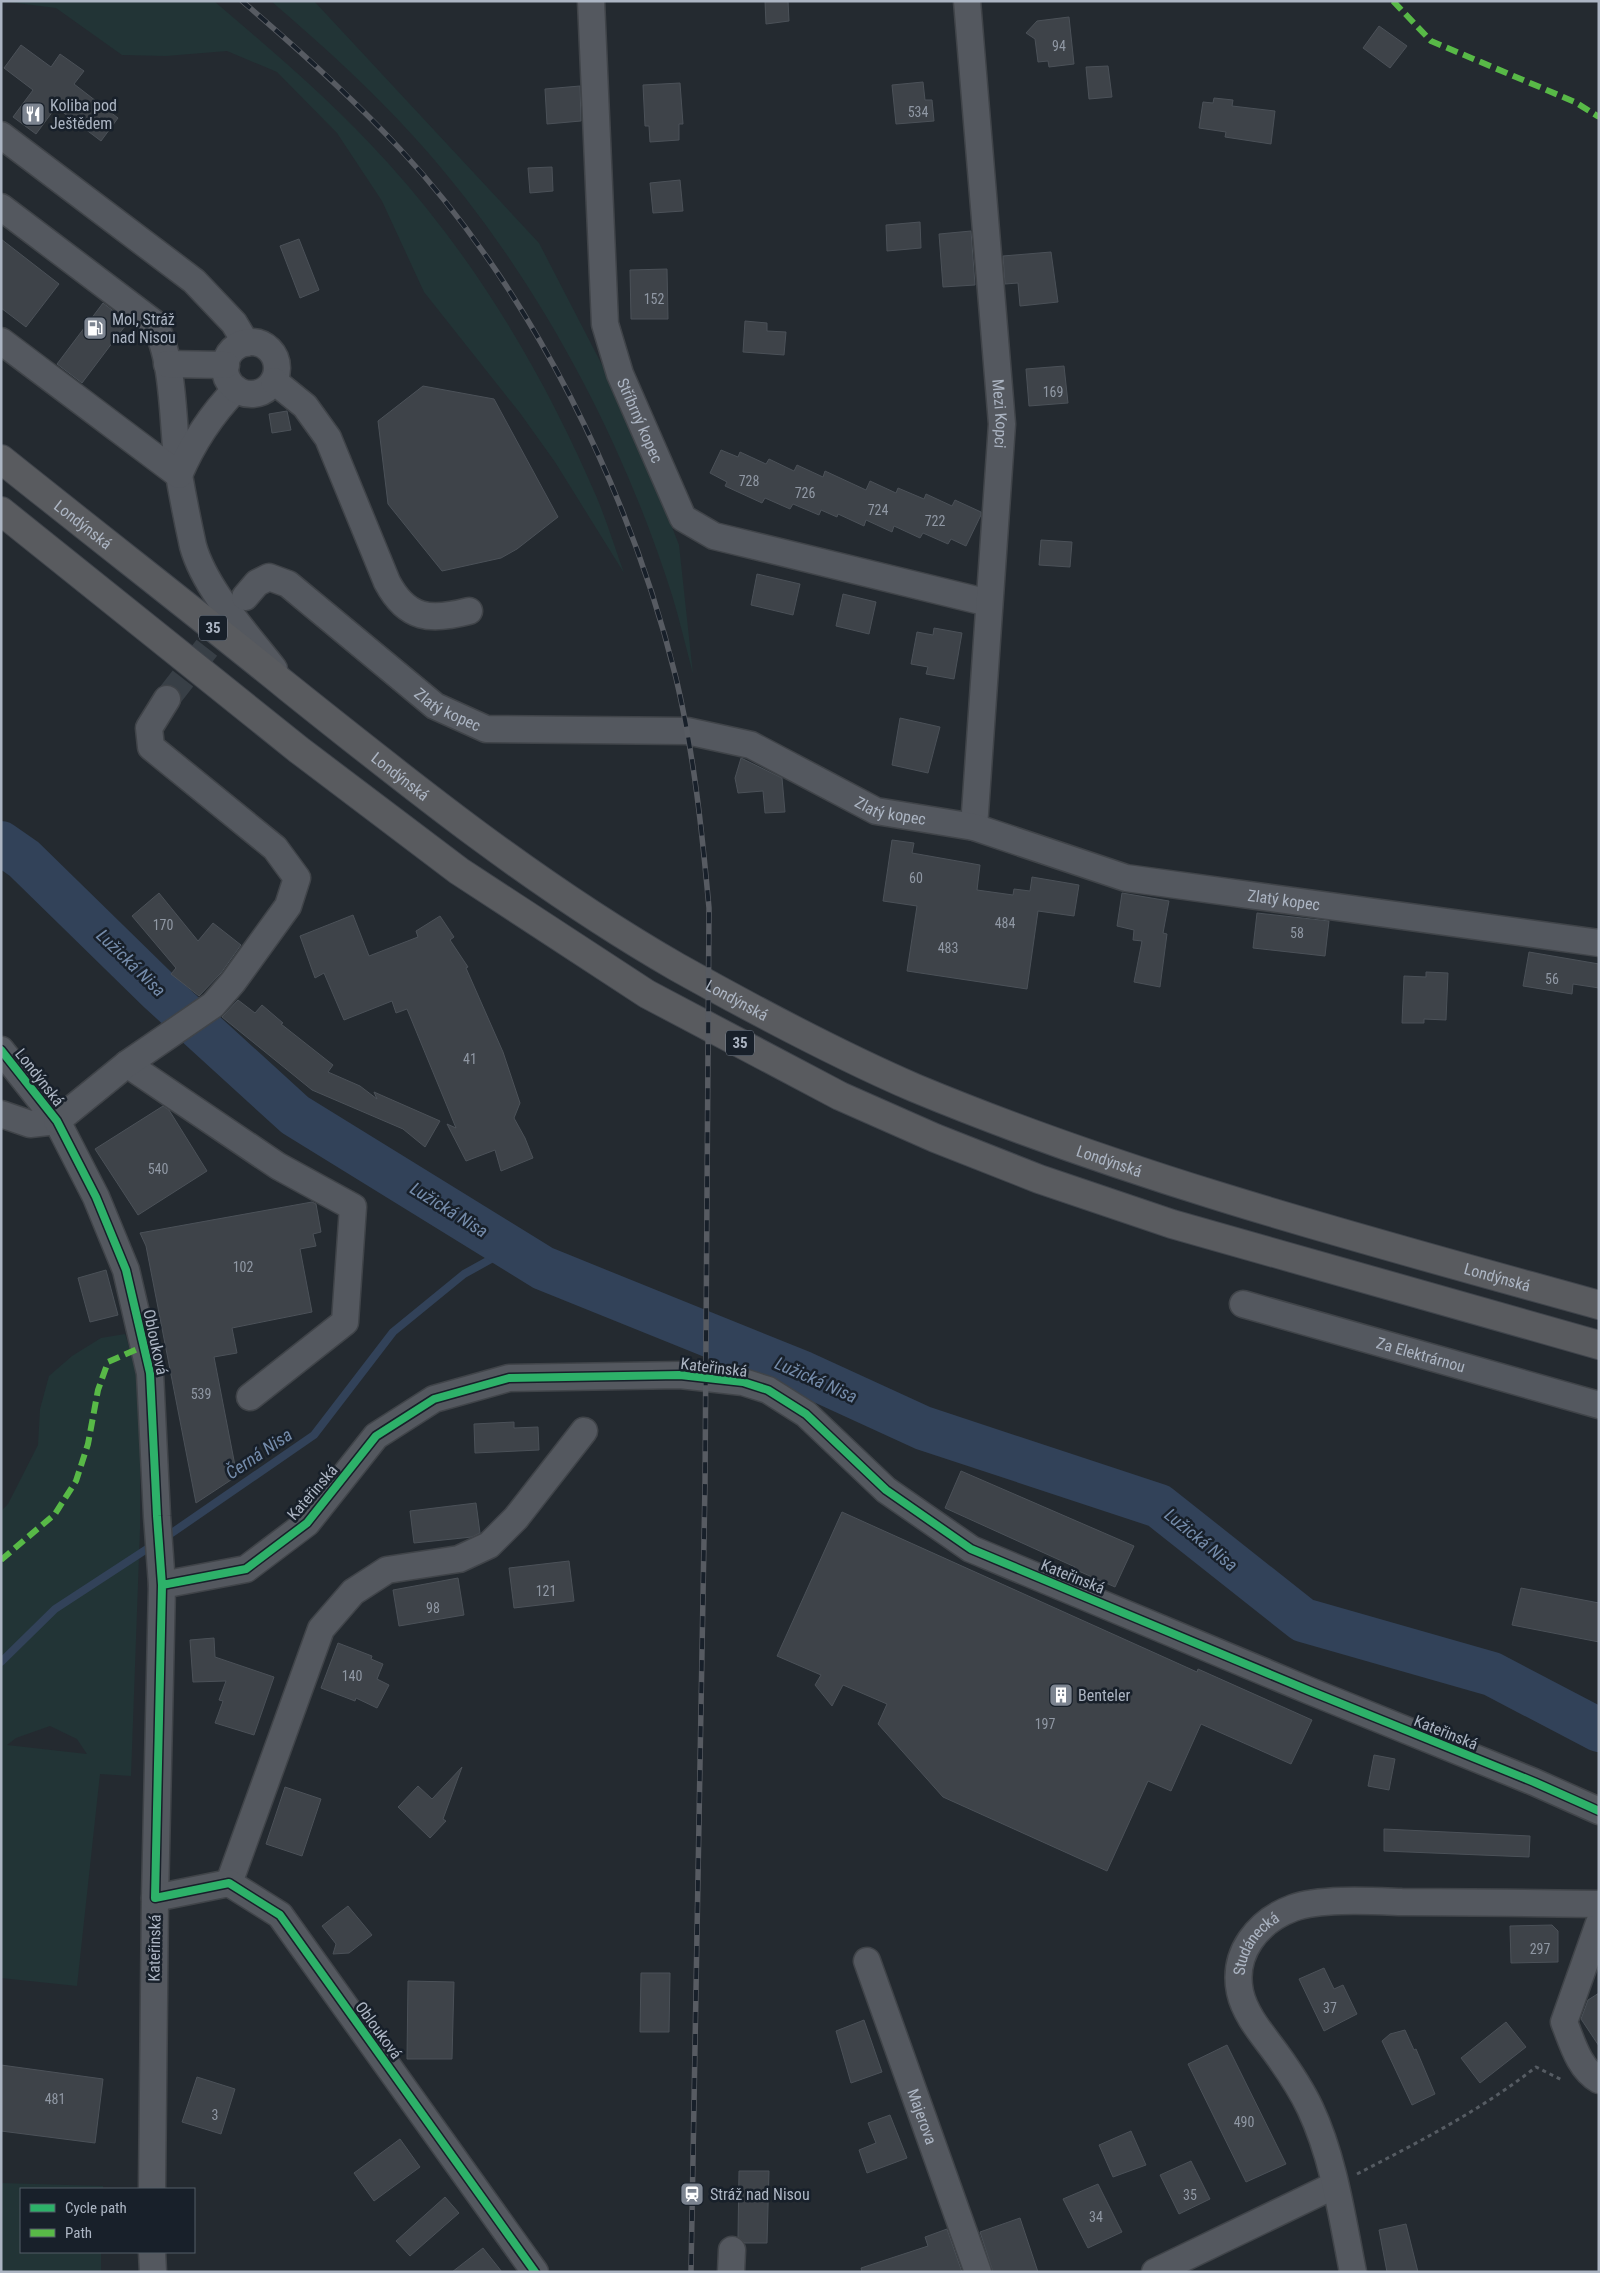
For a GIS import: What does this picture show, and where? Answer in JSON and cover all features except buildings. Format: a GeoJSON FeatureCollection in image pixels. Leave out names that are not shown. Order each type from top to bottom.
{"type":"FeatureCollection","features":[{"type":"Feature","properties":{"kind":"highway","name":"Londýnská"},"geometry":{"type":"LineString","coordinates":[[1,459],[408,784],[531,874],[676,966],[811,1038],[905,1083],[1134,1169],[1209,1193],[1599,1305]]}},
{"type":"Feature","properties":{"kind":"highway","name":"35"},"geometry":{"type":"LineString","coordinates":[[1,511],[300,750],[459,870],[647,994],[840,1096],[935,1138],[1039,1179],[1172,1224],[1599,1345]]}},
{"type":"Feature","properties":{"kind":"street","name":"Stříbrný kopec"},"geometry":{"type":"LineString","coordinates":[[591,1],[604,324],[620,374],[683,518],[714,536],[989,603]]}},
{"type":"Feature","properties":{"kind":"street","name":"Mezi Kopci"},"geometry":{"type":"LineString","coordinates":[[966,1],[1002,424],[974,827]]}},
{"type":"Feature","properties":{"kind":"street"},"geometry":{"type":"LineString","coordinates":[[1,135],[194,281],[234,323],[246,343]]}},
{"type":"Feature","properties":{"kind":"street"},"geometry":{"type":"LineString","coordinates":[[1,207],[153,322],[163,343],[167,364],[179,475],[194,548],[214,591],[287,686]]}},
{"type":"Feature","properties":{"kind":"street"},"geometry":{"type":"LineString","coordinates":[[1,341],[179,475]]}},
{"type":"Feature","properties":{"kind":"street"},"geometry":{"type":"LineString","coordinates":[[246,343],[260,344],[274,355],[277,363],[274,381],[269,388],[261,393],[243,393],[236,389],[229,382],[226,373],[226,365],[234,349],[246,343]]}},
{"type":"Feature","properties":{"kind":"street"},"geometry":{"type":"LineString","coordinates":[[167,364],[226,365]]}},
{"type":"Feature","properties":{"kind":"street"},"geometry":{"type":"LineString","coordinates":[[274,381],[305,406],[328,438],[387,582],[398,600],[412,611],[435,618],[469,610]]}},
{"type":"Feature","properties":{"kind":"street"},"geometry":{"type":"LineString","coordinates":[[179,475],[187,456],[209,420],[236,389]]}},
{"type":"Feature","properties":{"kind":"street","name":"Zlatý kopec"},"geometry":{"type":"LineString","coordinates":[[245,597],[257,583],[269,577],[288,584],[435,706],[486,729],[687,731],[751,745],[876,811],[974,827],[1126,878],[1599,943]]}},
{"type":"Feature","properties":{"kind":"street","name":"Londýnská"},"geometry":{"type":"LineString","coordinates":[[1,1050],[57,1121],[126,1064],[213,1004],[233,982],[288,906],[297,878],[275,848],[151,747],[149,728],[166,698]]}},
{"type":"Feature","properties":{"kind":"street"},"geometry":{"type":"LineString","coordinates":[[126,1064],[278,1166],[353,1207],[345,1322],[250,1397]]}},
{"type":"Feature","properties":{"kind":"street"},"geometry":{"type":"LineString","coordinates":[[1,1114],[30,1124],[57,1121]]}},
{"type":"Feature","properties":{"kind":"street","name":"Oblouková"},"geometry":{"type":"LineString","coordinates":[[57,1121],[96,1197],[126,1270],[150,1373],[162,1585]]}},
{"type":"Feature","properties":{"kind":"street","name":"Za Elektrárnou"},"geometry":{"type":"LineString","coordinates":[[1243,1304],[1599,1404]]}},
{"type":"Feature","properties":{"kind":"street","name":"Kateřinská"},"geometry":{"type":"LineString","coordinates":[[152,2188],[155,1898],[162,1585],[246,1569],[307,1523],[376,1436],[434,1399],[509,1378],[680,1375],[743,1382],[768,1390],[806,1414],[886,1490],[971,1549],[1310,1692],[1534,1782],[1599,1811]]}},
{"type":"Feature","properties":{"kind":"street"},"geometry":{"type":"LineString","coordinates":[[155,1898],[230,1884],[321,1629],[353,1592],[387,1570],[459,1559],[489,1545],[516,1518],[584,1431]]}},
{"type":"Feature","properties":{"kind":"street","name":"Oblouková"},"geometry":{"type":"LineString","coordinates":[[230,1884],[280,1915],[535,2272]]}},
{"type":"Feature","properties":{"kind":"street","name":"Studánecká"},"geometry":{"type":"LineString","coordinates":[[1354,2272],[1326,2150],[1310,2108],[1298,2084],[1256,2027],[1240,1993],[1238,1978],[1246,1946],[1269,1919],[1296,1907],[1377,1901],[1599,1904]]}},
{"type":"Feature","properties":{"kind":"street"},"geometry":{"type":"LineString","coordinates":[[1599,1923],[1564,2022],[1575,2051],[1590,2075],[1599,2080]]}},
{"type":"Feature","properties":{"kind":"street","name":"Majerova"},"geometry":{"type":"LineString","coordinates":[[867,1962],[978,2272]]}},
{"type":"Feature","properties":{"kind":"street"},"geometry":{"type":"LineString","coordinates":[[1155,2272],[1335,2185]]}},
{"type":"Feature","properties":{"kind":"street"},"geometry":{"type":"LineString","coordinates":[[152,2253],[153,2272]]}},
{"type":"Feature","properties":{"kind":"path"},"geometry":{"type":"LineString","coordinates":[[1335,2185],[1429,2137],[1505,2092],[1536,2067],[1567,2083]]}},
{"type":"Feature","properties":{"kind":"shaded area"},"geometry":{"type":"Polygon","coordinates":[[[1,1],[214,1],[304,79],[388,163],[451,240],[480,280],[555,408],[597,498],[624,573],[555,462],[520,413],[424,292],[382,201],[337,133],[277,72],[227,51],[166,56],[122,55],[56,8],[1,1]]]}},
{"type":"Feature","properties":{"kind":"shaded area"},"geometry":{"type":"Polygon","coordinates":[[[271,1],[314,1],[539,243],[630,419],[679,545],[693,674],[672,595],[651,534],[626,472],[568,353],[534,296],[497,240],[415,138],[345,67],[271,1]]]}},
{"type":"Feature","properties":{"kind":"shaded area"},"geometry":{"type":"Polygon","coordinates":[[[125,1334],[140,1378],[140,1529],[131,1776],[100,1774],[77,1986],[1,1978],[1,1511],[8,1504],[38,1445],[40,1409],[49,1376],[72,1356],[101,1338],[125,1334]],[[50,1726],[16,1738],[7,1745],[87,1754],[77,1739],[50,1726]]]}},
{"type":"Feature","properties":{"kind":"shaded area"},"geometry":{"type":"Polygon","coordinates":[[[1,2183],[103,2186],[103,2188],[20,2188],[20,2253],[101,2253],[101,2272],[1,2272],[1,2183]]]}},
{"type":"Feature","properties":{"kind":"waterway","name":"Lužická Nisa"},"geometry":{"type":"LineString","coordinates":[[1,843],[24,859],[159,991],[295,1115],[543,1268],[803,1373],[923,1428],[1159,1506],[1303,1620],[1492,1674],[1599,1730]]}},
{"type":"Feature","properties":{"kind":"waterway","name":"Černá Nisa"},"geometry":{"type":"LineString","coordinates":[[163,1539],[314,1435],[393,1332],[464,1274],[511,1248]]}},
{"type":"Feature","properties":{"kind":"waterway","name":"Černá Nisa"},"geometry":{"type":"LineString","coordinates":[[1,1662],[55,1609],[153,1545]]}},
{"type":"Feature","properties":{"kind":"tunnel"},"geometry":{"type":"LineString","coordinates":[[167,699],[233,614]]}},
{"type":"Feature","properties":{"kind":"railway"},"geometry":{"type":"LineString","coordinates":[[242,1],[323,73],[400,149],[448,205],[492,265],[533,329],[570,397],[603,466],[632,536],[656,607],[676,678],[688,735],[697,793],[709,908],[705,1483],[691,2272]]}},
{"type":"Feature","properties":{"kind":"marked path"},"geometry":{"type":"LineString","coordinates":[[1393,1],[1431,41],[1575,102],[1599,117]]}},
{"type":"Feature","properties":{"kind":"marked path"},"geometry":{"type":"LineString","coordinates":[[1,1560],[55,1514],[76,1481],[88,1444],[98,1390],[108,1362],[144,1346]]}},
{"type":"Feature","properties":{"kind":"cycle path"},"geometry":{"type":"LineString","coordinates":[[1,1050],[57,1121],[96,1197],[126,1270],[150,1373],[162,1585],[155,1898],[229,1883],[280,1915],[535,2272]]}},
{"type":"Feature","properties":{"kind":"cycle path"},"geometry":{"type":"LineString","coordinates":[[162,1585],[246,1569],[307,1523],[376,1436],[434,1399],[509,1378],[680,1375],[743,1382],[768,1390],[806,1414],[886,1490],[971,1549],[1310,1691],[1534,1782],[1599,1811]]}},
{"type":"Feature","properties":{"kind":"place","name":"Koliba pod Ještědem"},"geometry":{"type":"Point","coordinates":[33,114]}},
{"type":"Feature","properties":{"kind":"place","name":"Mol, Stráž nad Nisou"},"geometry":{"type":"Point","coordinates":[95,328]}},
{"type":"Feature","properties":{"kind":"place","name":"Benteler"},"geometry":{"type":"Point","coordinates":[1061,1695]}},
{"type":"Feature","properties":{"kind":"place","name":"Stráž nad Nisou"},"geometry":{"type":"Point","coordinates":[692,2194]}}]}
